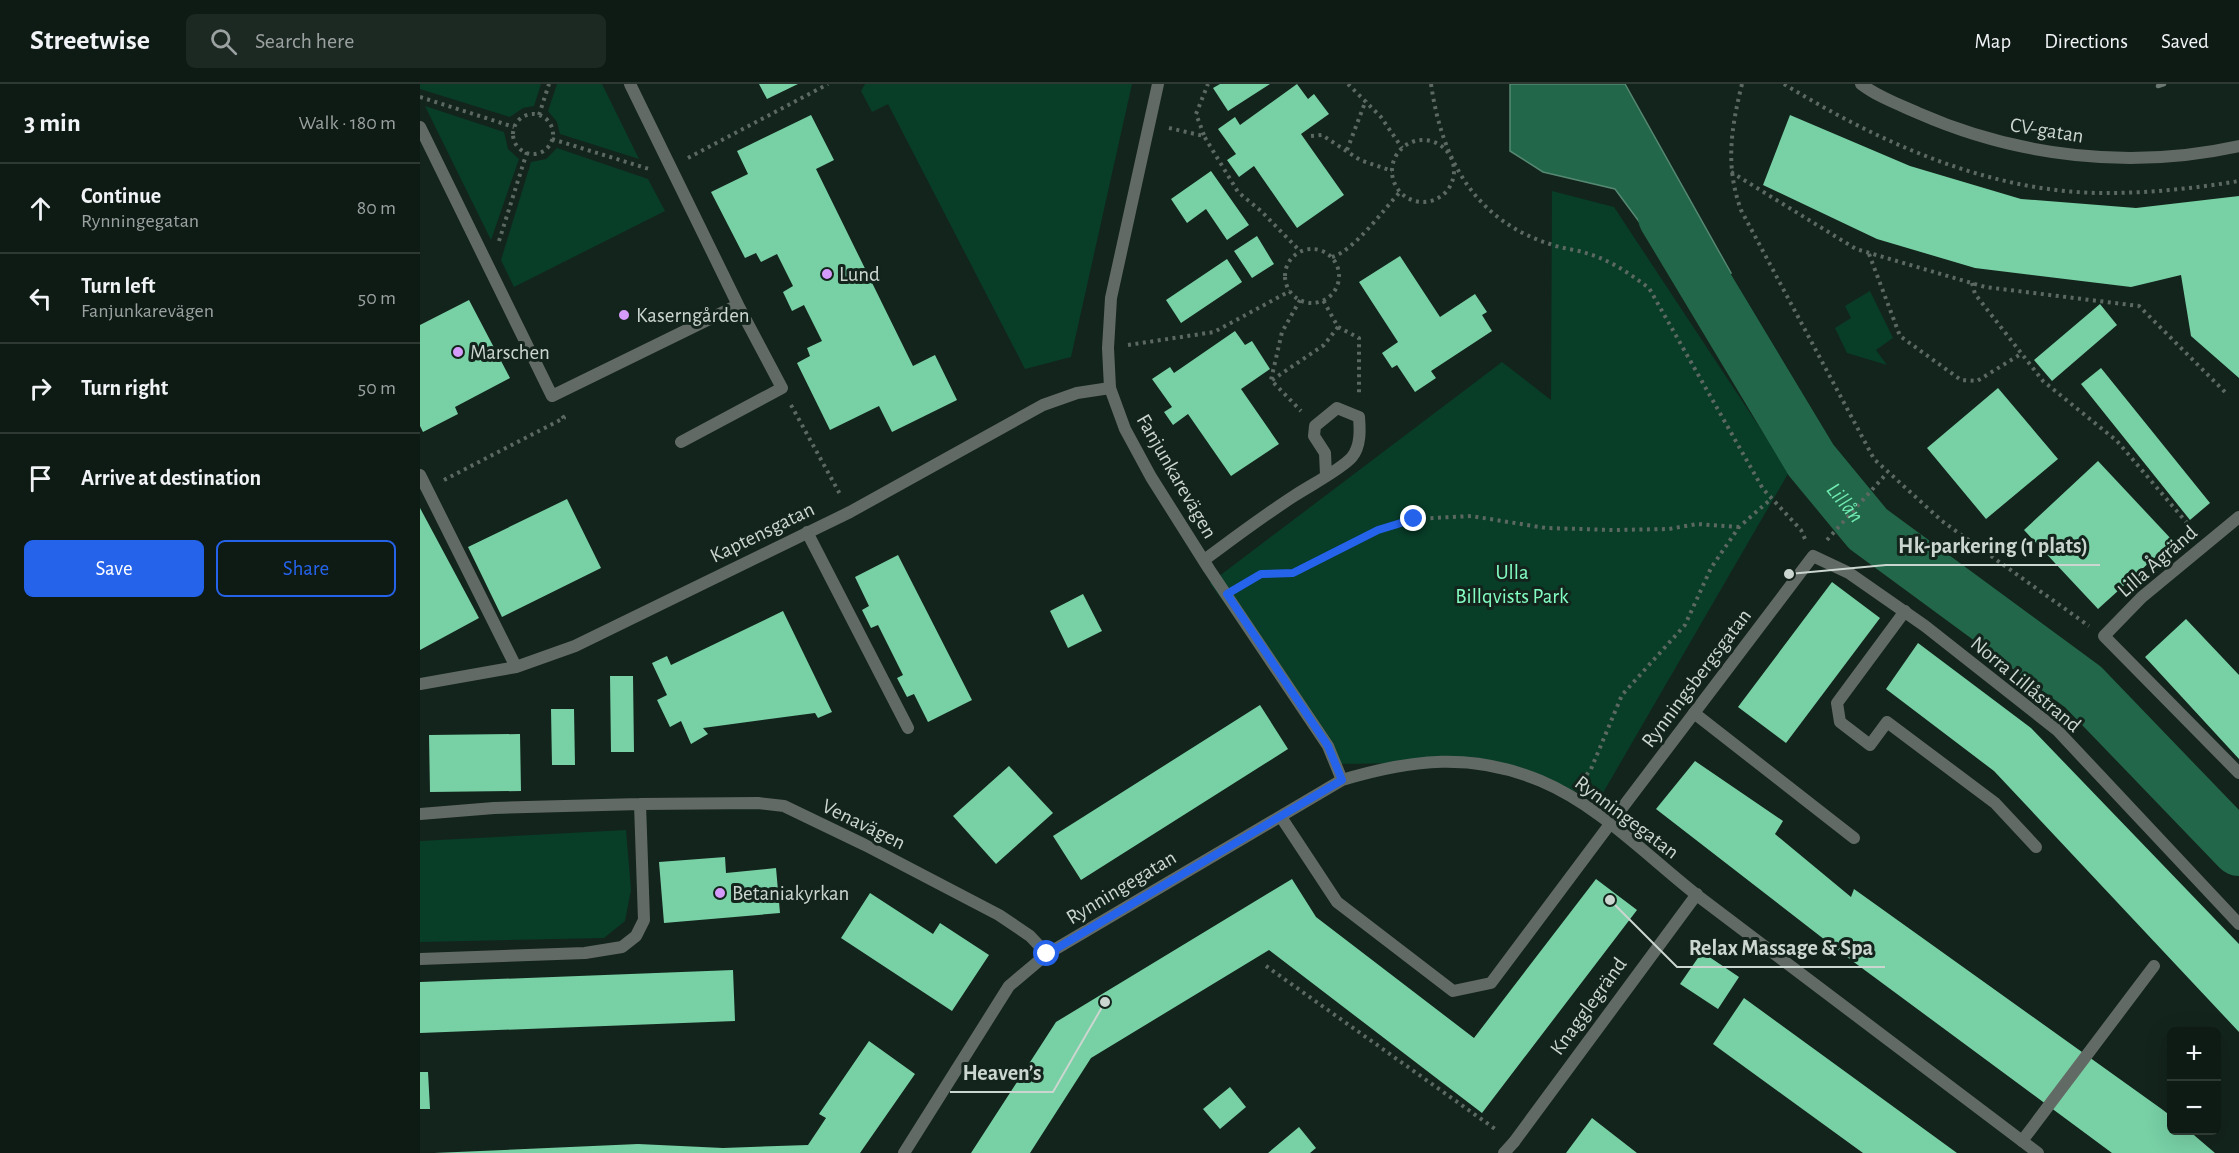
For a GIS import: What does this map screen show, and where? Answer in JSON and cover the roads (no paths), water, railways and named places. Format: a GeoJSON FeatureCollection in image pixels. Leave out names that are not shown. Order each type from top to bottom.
{"type":"FeatureCollection","features":[{"type":"Feature","properties":{"kind":"street"},"geometry":{"type":"LineString","coordinates":[[630,84],[738,305],[782,388],[681,441]]}},
{"type":"Feature","properties":{"kind":"street","name":"Fanjunkarevägen"},"geometry":{"type":"LineString","coordinates":[[1158,84],[1111,298],[1108,348],[1110,388],[1125,429],[1204,560],[1328,746],[1342,780]]}},
{"type":"Feature","properties":{"kind":"street","name":"CV-gatan"},"geometry":{"type":"LineString","coordinates":[[1861,84],[1875,94],[1959,131],[2062,155],[2168,156],[2239,146]]}},
{"type":"Feature","properties":{"kind":"street"},"geometry":{"type":"LineString","coordinates":[[420,127],[552,396],[738,305]]}},
{"type":"Feature","properties":{"kind":"street","name":"Kaptensgatan"},"geometry":{"type":"LineString","coordinates":[[420,684],[516,667],[575,646],[850,512],[1043,405],[1077,393],[1110,388]]}},
{"type":"Feature","properties":{"kind":"street"},"geometry":{"type":"LineString","coordinates":[[1204,560],[1352,456],[1361,433],[1359,417],[1337,408],[1315,426],[1314,436],[1325,453],[1326,474]]}},
{"type":"Feature","properties":{"kind":"street"},"geometry":{"type":"LineString","coordinates":[[420,475],[516,667]]}},
{"type":"Feature","properties":{"kind":"street","name":"Lilla Ågränd"},"geometry":{"type":"LineString","coordinates":[[2239,517],[2142,597],[2104,636],[2239,773]]}},
{"type":"Feature","properties":{"kind":"street"},"geometry":{"type":"LineString","coordinates":[[807,532],[908,728]]}},
{"type":"Feature","properties":{"kind":"street","name":"Norra Lillåstrand"},"geometry":{"type":"LineString","coordinates":[[1813,556],[1849,573],[1905,611],[2057,730],[2239,924]]}},
{"type":"Feature","properties":{"kind":"street","name":"Rynningsbergsgatan"},"geometry":{"type":"LineString","coordinates":[[1281,817],[1337,902],[1453,991],[1491,983],[1813,556]]}},
{"type":"Feature","properties":{"kind":"street"},"geometry":{"type":"LineString","coordinates":[[1905,611],[1837,704],[1840,722],[1870,745],[1887,723],[1995,803],[2036,847]]}},
{"type":"Feature","properties":{"kind":"street"},"geometry":{"type":"LineString","coordinates":[[1694,713],[1854,838]]}},
{"type":"Feature","properties":{"kind":"street","name":"Rynningegatan"},"geometry":{"type":"LineString","coordinates":[[904,1153],[1009,986],[1047,954],[1206,858],[1342,780],[1381,768],[1422,761],[1468,761],[1541,781],[1570,796],[1610,824],[1696,894],[2038,1153]]}},
{"type":"Feature","properties":{"kind":"street","name":"Venavägen"},"geometry":{"type":"LineString","coordinates":[[420,814],[494,808],[640,804],[758,803],[784,806],[865,845],[999,915],[1030,936],[1047,954]]}},
{"type":"Feature","properties":{"kind":"street"},"geometry":{"type":"LineString","coordinates":[[420,959],[585,952],[622,947],[636,936],[644,920],[640,804]]}},
{"type":"Feature","properties":{"kind":"street","name":"Knagglegränd"},"geometry":{"type":"LineString","coordinates":[[1504,1153],[1696,894]]}},
{"type":"Feature","properties":{"kind":"street"},"geometry":{"type":"LineString","coordinates":[[2022,1141],[2154,966]]}},
{"type":"Feature","properties":{"kind":"waterway","name":"Lillån"},"geometry":{"type":"LineString","coordinates":[[1665,217],[1811,460],[1868,529],[2083,687],[2239,849]]}},
{"type":"Feature","properties":{"kind":"railway"},"geometry":{"type":"LineString","coordinates":[[2158,86],[2164,84]]}},
{"type":"Feature","properties":{"kind":"place","name":"Lund"},"geometry":{"type":"Point","coordinates":[827,274]}},
{"type":"Feature","properties":{"kind":"place","name":"Kaserngården"},"geometry":{"type":"Point","coordinates":[624,315]}},
{"type":"Feature","properties":{"kind":"place","name":"Marschen"},"geometry":{"type":"Point","coordinates":[458,352]}},
{"type":"Feature","properties":{"kind":"place","name":"Hk-parkering (1 plats)"},"geometry":{"type":"Point","coordinates":[1789,574]}},
{"type":"Feature","properties":{"kind":"place","name":"Betaniakyrkan"},"geometry":{"type":"Point","coordinates":[720,893]}},
{"type":"Feature","properties":{"kind":"place","name":"Relax Massage & Spa"},"geometry":{"type":"Point","coordinates":[1610,900]}},
{"type":"Feature","properties":{"kind":"place","name":"Heaven’s"},"geometry":{"type":"Point","coordinates":[1105,1002]}},
{"type":"Feature","properties":{"kind":"park label","name":"Ulla Billqvists Park"},"geometry":{"type":"Point","coordinates":[1512,584]}}]}
